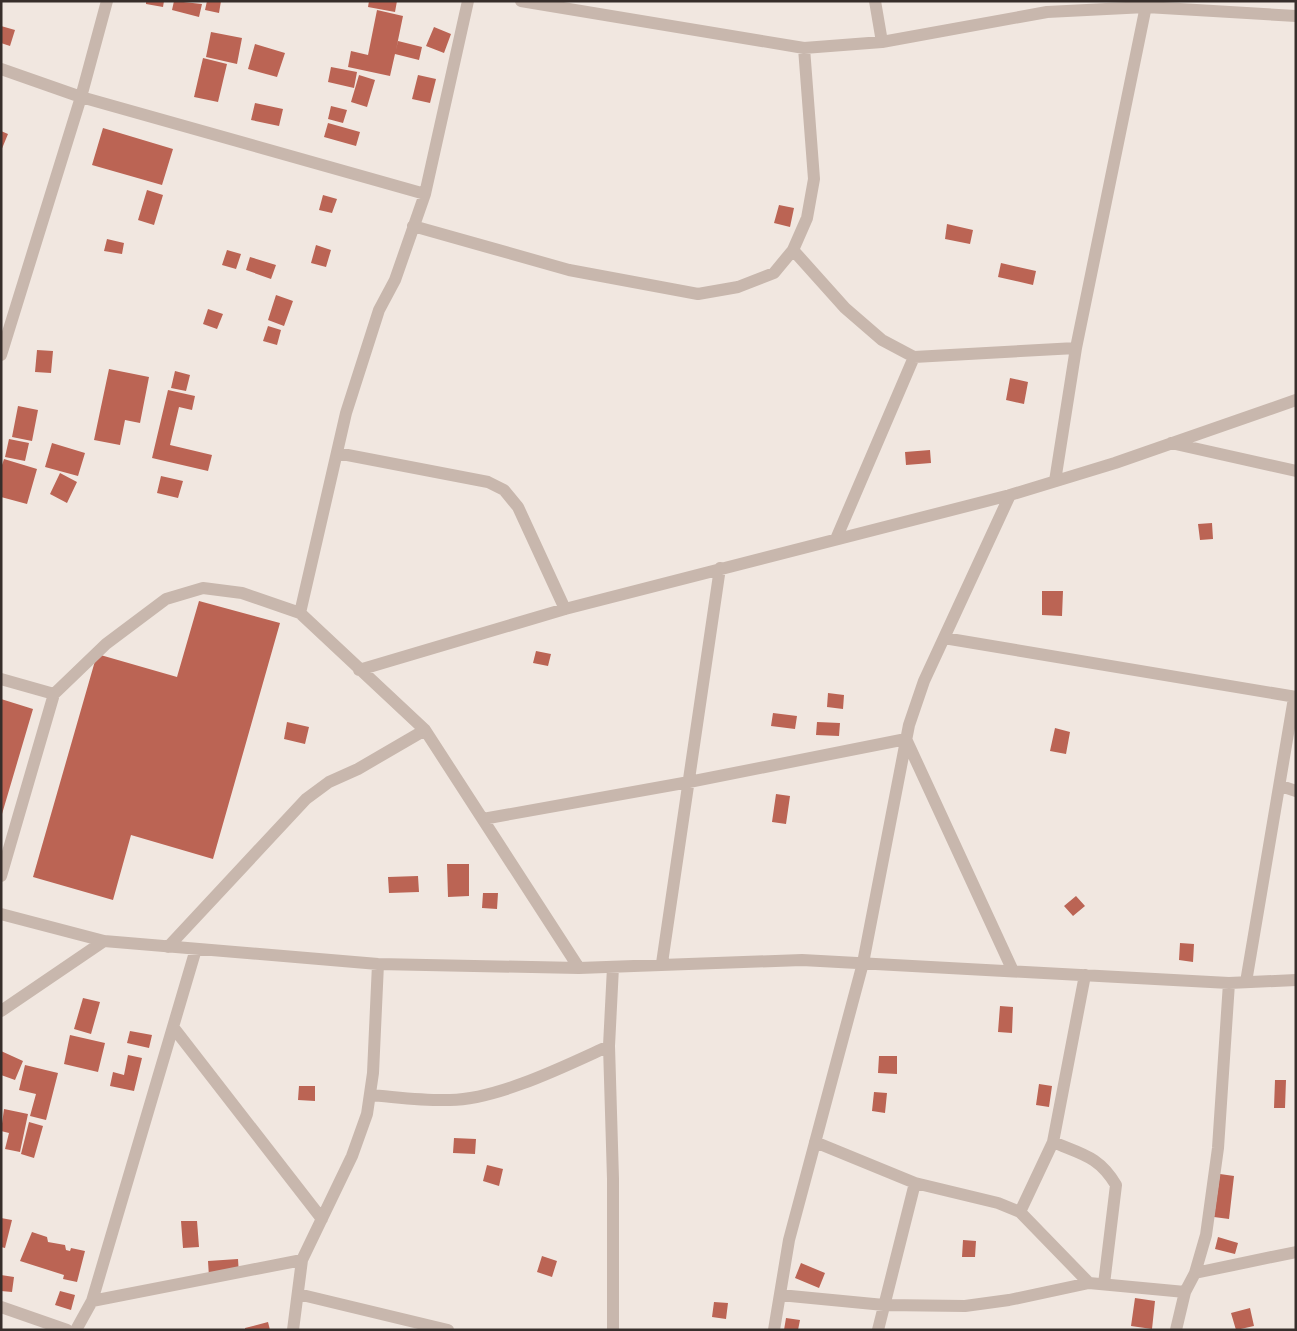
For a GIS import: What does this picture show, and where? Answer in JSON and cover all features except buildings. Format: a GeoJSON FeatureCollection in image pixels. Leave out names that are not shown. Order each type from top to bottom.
{"type":"FeatureCollection","features":[{"type":"Feature","properties":{"kind":"street"},"geometry":{"type":"LineString","coordinates":[[1,354],[81,97],[107,1]]}},
{"type":"Feature","properties":{"kind":"street"},"geometry":{"type":"LineString","coordinates":[[300,613],[346,412],[379,310],[395,280],[425,194],[468,1]]}},
{"type":"Feature","properties":{"kind":"street"},"geometry":{"type":"LineString","coordinates":[[521,1],[804,48],[882,42],[1047,12],[1146,4],[1296,16]]}},
{"type":"Feature","properties":{"kind":"street"},"geometry":{"type":"LineString","coordinates":[[875,1],[882,42]]}},
{"type":"Feature","properties":{"kind":"street"},"geometry":{"type":"LineString","coordinates":[[1055,481],[1076,348],[1146,4]]}},
{"type":"Feature","properties":{"kind":"street"},"geometry":{"type":"LineString","coordinates":[[413,226],[569,270],[698,294],[738,287],[774,273],[793,250],[807,218],[814,179],[804,48]]}},
{"type":"Feature","properties":{"kind":"street"},"geometry":{"type":"LineString","coordinates":[[1,69],[81,97],[425,194]]}},
{"type":"Feature","properties":{"kind":"street"},"geometry":{"type":"LineString","coordinates":[[793,250],[845,308],[882,340],[914,357],[1076,348]]}},
{"type":"Feature","properties":{"kind":"street"},"geometry":{"type":"LineString","coordinates":[[836,539],[914,357]]}},
{"type":"Feature","properties":{"kind":"street"},"geometry":{"type":"LineString","coordinates":[[359,670],[565,609],[1010,495],[1296,400]]}},
{"type":"Feature","properties":{"kind":"street"},"geometry":{"type":"LineString","coordinates":[[1171,443],[1296,472]]}},
{"type":"Feature","properties":{"kind":"street"},"geometry":{"type":"LineString","coordinates":[[337,453],[488,482],[504,490],[518,508],[565,609]]}},
{"type":"Feature","properties":{"kind":"street"},"geometry":{"type":"LineString","coordinates":[[774,1330],[789,1240],[863,963],[906,739],[924,681],[1010,495]]}},
{"type":"Feature","properties":{"kind":"street"},"geometry":{"type":"LineString","coordinates":[[662,963],[720,568]]}},
{"type":"Feature","properties":{"kind":"street"},"geometry":{"type":"LineString","coordinates":[[1,876],[54,694],[106,644],[166,599],[203,588],[242,593],[300,613],[425,730],[579,968]]}},
{"type":"Feature","properties":{"kind":"street"},"geometry":{"type":"LineString","coordinates":[[944,638],[1295,698],[1246,982]]}},
{"type":"Feature","properties":{"kind":"street"},"geometry":{"type":"LineString","coordinates":[[1,679],[54,694]]}},
{"type":"Feature","properties":{"kind":"street"},"geometry":{"type":"LineString","coordinates":[[168,947],[306,799],[329,782],[358,769],[425,730]]}},
{"type":"Feature","properties":{"kind":"street"},"geometry":{"type":"LineString","coordinates":[[483,819],[689,782],[906,739]]}},
{"type":"Feature","properties":{"kind":"street"},"geometry":{"type":"LineString","coordinates":[[906,739],[1013,971]]}},
{"type":"Feature","properties":{"kind":"street"},"geometry":{"type":"LineString","coordinates":[[1281,786],[1296,791]]}},
{"type":"Feature","properties":{"kind":"street"},"geometry":{"type":"LineString","coordinates":[[1,914],[104,941],[378,964],[579,968],[662,963],[802,960],[1229,983],[1295,981]]}},
{"type":"Feature","properties":{"kind":"street"},"geometry":{"type":"LineString","coordinates":[[1,1011],[104,941]]}},
{"type":"Feature","properties":{"kind":"street"},"geometry":{"type":"LineString","coordinates":[[76,1330],[92,1301],[196,949]]}},
{"type":"Feature","properties":{"kind":"street"},"geometry":{"type":"LineString","coordinates":[[293,1330],[302,1260],[352,1156],[368,1114],[378,964]]}},
{"type":"Feature","properties":{"kind":"street"},"geometry":{"type":"LineString","coordinates":[[613,967],[609,1046],[614,1179],[613,1330]]}},
{"type":"Feature","properties":{"kind":"street"},"geometry":{"type":"LineString","coordinates":[[1020,1212],[1053,1142],[1063,1100],[1085,975]]}},
{"type":"Feature","properties":{"kind":"street"},"geometry":{"type":"LineString","coordinates":[[1176,1330],[1185,1292],[1195,1273],[1206,1235],[1218,1148],[1229,983]]}},
{"type":"Feature","properties":{"kind":"street"},"geometry":{"type":"LineString","coordinates":[[173,1027],[322,1219]]}},
{"type":"Feature","properties":{"kind":"street"},"geometry":{"type":"LineString","coordinates":[[370,1095],[451,1100],[481,1096],[541,1076],[609,1046]]}},
{"type":"Feature","properties":{"kind":"street"},"geometry":{"type":"LineString","coordinates":[[815,1142],[915,1183],[998,1203],[1020,1212],[1089,1283]]}},
{"type":"Feature","properties":{"kind":"street"},"geometry":{"type":"LineString","coordinates":[[1053,1142],[1097,1160],[1109,1172],[1116,1185],[1104,1284]]}},
{"type":"Feature","properties":{"kind":"street"},"geometry":{"type":"LineString","coordinates":[[878,1330],[915,1183]]}},
{"type":"Feature","properties":{"kind":"street"},"geometry":{"type":"LineString","coordinates":[[1195,1273],[1296,1252]]}},
{"type":"Feature","properties":{"kind":"street"},"geometry":{"type":"LineString","coordinates":[[92,1301],[302,1260]]}},
{"type":"Feature","properties":{"kind":"street"},"geometry":{"type":"LineString","coordinates":[[780,1295],[884,1305],[965,1306],[1009,1300],[1089,1283],[1185,1292]]}},
{"type":"Feature","properties":{"kind":"street"},"geometry":{"type":"LineString","coordinates":[[298,1294],[448,1330]]}},
{"type":"Feature","properties":{"kind":"street"},"geometry":{"type":"LineString","coordinates":[[1,1308],[67,1330]]}}]}
